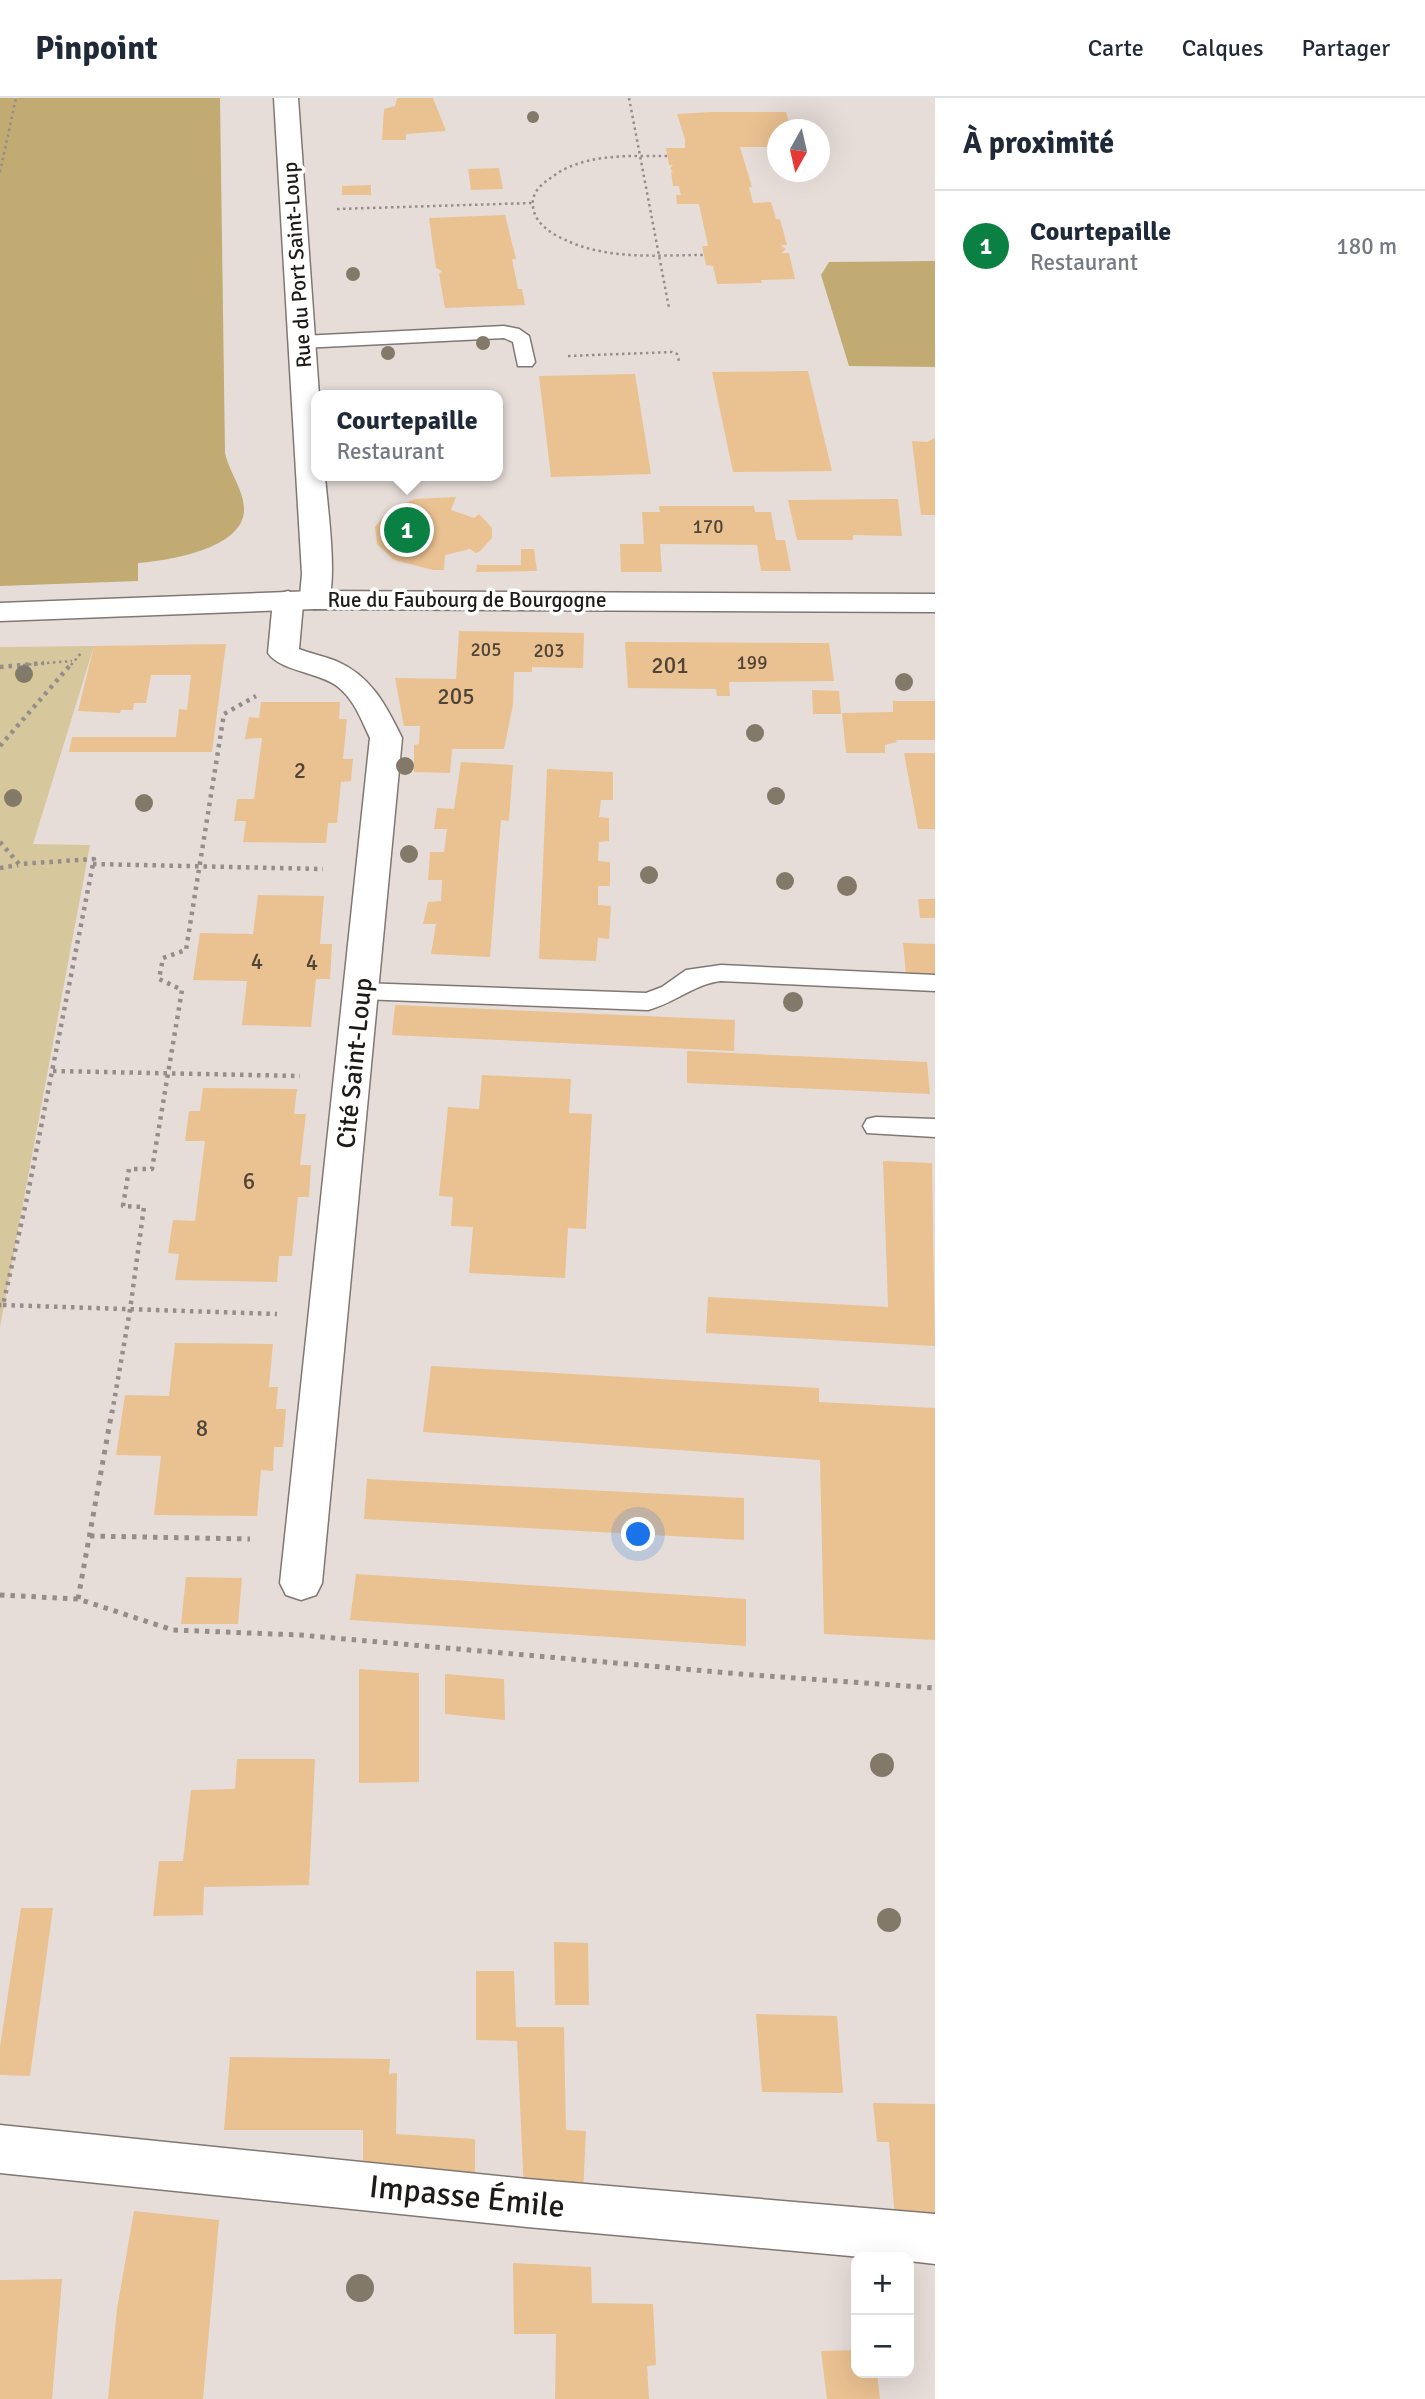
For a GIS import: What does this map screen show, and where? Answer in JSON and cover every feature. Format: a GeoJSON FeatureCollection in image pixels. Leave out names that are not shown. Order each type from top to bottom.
{"type":"FeatureCollection","features":[{"type":"Feature","properties":{"kind":"street","name":"Rue du Port Saint-Loup"},"geometry":{"type":"LineString","coordinates":[[286,98],[317,574],[302,600]]}},
{"type":"Feature","properties":{"kind":"street","name":"Rue du Faubourg de Bourgogne"},"geometry":{"type":"LineString","coordinates":[[0,612],[302,600],[935,603]]}},
{"type":"Feature","properties":{"kind":"street","name":"Cité Saint-Loup"},"geometry":{"type":"LineString","coordinates":[[301,1583],[386,738],[363,691],[324,667],[295,660],[283,653],[302,600]]}},
{"type":"Feature","properties":{"kind":"street","name":"Impasse Émile"},"geometry":{"type":"LineString","coordinates":[[0,2149],[527,2203],[935,2239]]}},
{"type":"Feature","properties":{"kind":"lane"},"geometry":{"type":"LineString","coordinates":[[302,342],[503,332],[512,333],[522,340],[525,360]]}},
{"type":"Feature","properties":{"kind":"lane"},"geometry":{"type":"LineString","coordinates":[[361,991],[648,1002],[671,993],[695,976],[720,973],[935,982]]}},
{"type":"Feature","properties":{"kind":"lane"},"geometry":{"type":"LineString","coordinates":[[876,1126],[935,1128]]}},
{"type":"Feature","properties":{"kind":"path"},"geometry":{"type":"LineString","coordinates":[[0,172],[16,98]]}},
{"type":"Feature","properties":{"kind":"path"},"geometry":{"type":"LineString","coordinates":[[629,98],[669,308]]}},
{"type":"Feature","properties":{"kind":"path"},"geometry":{"type":"LineString","coordinates":[[667,156],[605,158],[562,170],[547,179],[537,190],[532,203],[539,220],[547,230],[576,245],[615,254],[704,255]]}},
{"type":"Feature","properties":{"kind":"path"},"geometry":{"type":"LineString","coordinates":[[293,211],[532,203]]}},
{"type":"Feature","properties":{"kind":"path"},"geometry":{"type":"LineString","coordinates":[[525,360],[671,352],[677,354],[679,361]]}},
{"type":"Feature","properties":{"kind":"path"},"geometry":{"type":"LineString","coordinates":[[0,667],[73,661],[0,746]]}},
{"type":"Feature","properties":{"kind":"path"},"geometry":{"type":"LineString","coordinates":[[78,1599],[130,1310],[144,1207],[123,1206],[129,1169],[152,1169],[181,990],[159,979],[159,968],[163,958],[186,950],[197,866],[223,714],[256,696]]}},
{"type":"Feature","properties":{"kind":"path"},"geometry":{"type":"LineString","coordinates":[[0,842],[19,864]]}},
{"type":"Feature","properties":{"kind":"path"},"geometry":{"type":"LineString","coordinates":[[0,868],[19,864],[94,859],[52,1071],[1,1305],[289,1314]]}},
{"type":"Feature","properties":{"kind":"path"},"geometry":{"type":"LineString","coordinates":[[93,864],[332,869]]}},
{"type":"Feature","properties":{"kind":"path"},"geometry":{"type":"LineString","coordinates":[[52,1071],[312,1077]]}},
{"type":"Feature","properties":{"kind":"path"},"geometry":{"type":"LineString","coordinates":[[90,1535],[263,1539]]}},
{"type":"Feature","properties":{"kind":"path"},"geometry":{"type":"LineString","coordinates":[[0,1595],[78,1599],[173,1630],[300,1635],[713,1672],[935,1688]]}},
{"type":"Feature","properties":{"kind":"shaded area"},"geometry":{"type":"Polygon","coordinates":[[[0,98],[220,98],[225,453],[242,495],[244,509],[241,523],[232,534],[218,543],[184,556],[138,563],[138,581],[0,586],[0,98]]]}},
{"type":"Feature","properties":{"kind":"shaded area"},"geometry":{"type":"Polygon","coordinates":[[[935,261],[935,367],[849,366],[821,275],[829,262],[935,261]]]}},
{"type":"Feature","properties":{"kind":"shaded area"},"geometry":{"type":"Polygon","coordinates":[[[94,646],[33,844],[90,845],[0,1327],[0,647],[94,646]]]}},
{"type":"Feature","properties":{"kind":"building"},"geometry":{"type":"Polygon","coordinates":[[[397,98],[433,98],[446,131],[406,134],[406,140],[382,140],[384,109],[395,106],[397,98]]]}},
{"type":"Feature","properties":{"kind":"building"},"geometry":{"type":"Polygon","coordinates":[[[786,112],[788,119],[767,119],[767,147],[740,147],[752,187],[749,187],[753,203],[771,202],[776,219],[780,219],[787,245],[780,245],[786,249],[781,253],[789,253],[795,279],[717,284],[713,266],[706,265],[702,246],[708,246],[699,204],[677,204],[676,195],[681,195],[679,186],[673,186],[673,172],[670,168],[673,165],[669,165],[666,148],[685,148],[677,114],[786,112]]]}},
{"type":"Feature","properties":{"kind":"building"},"geometry":{"type":"Polygon","coordinates":[[[499,168],[503,189],[471,190],[468,169],[499,168]]]}},
{"type":"Feature","properties":{"kind":"building"},"geometry":{"type":"Polygon","coordinates":[[[371,185],[371,195],[342,195],[342,186],[371,185]]]}},
{"type":"Feature","properties":{"kind":"building"},"geometry":{"type":"Polygon","coordinates":[[[505,215],[516,259],[512,259],[518,289],[522,289],[525,305],[445,308],[439,274],[442,271],[436,268],[429,218],[505,215]]]}},
{"type":"Feature","properties":{"kind":"building"},"geometry":{"type":"Polygon","coordinates":[[[808,371],[832,471],[733,472],[712,372],[808,371]]]}},
{"type":"Feature","properties":{"kind":"building"},"geometry":{"type":"Polygon","coordinates":[[[635,374],[651,474],[551,477],[539,376],[635,374]]]}},
{"type":"Feature","properties":{"kind":"building"},"geometry":{"type":"Polygon","coordinates":[[[935,438],[935,515],[921,515],[912,441],[927,442],[935,438]]]}},
{"type":"Feature","properties":{"kind":"building"},"geometry":{"type":"Polygon","coordinates":[[[456,497],[451,510],[474,518],[479,514],[492,528],[492,538],[480,551],[476,553],[470,549],[445,555],[444,570],[433,570],[394,560],[377,544],[375,527],[389,510],[415,499],[456,497]]]}},
{"type":"Feature","properties":{"kind":"building"},"geometry":{"type":"Polygon","coordinates":[[[898,499],[902,536],[853,535],[853,540],[797,540],[788,500],[898,499]]]}},
{"type":"Feature","properties":{"kind":"building"},"geometry":{"type":"Polygon","coordinates":[[[659,506],[754,506],[755,512],[771,512],[776,540],[785,540],[791,571],[761,571],[757,545],[660,544],[662,572],[621,572],[620,544],[644,544],[642,512],[660,512],[659,506]]]}},
{"type":"Feature","properties":{"kind":"building"},"geometry":{"type":"Polygon","coordinates":[[[521,549],[534,549],[537,571],[476,572],[477,565],[521,565],[521,549]]]}},
{"type":"Feature","properties":{"kind":"building"},"geometry":{"type":"Polygon","coordinates":[[[459,631],[584,633],[583,668],[532,667],[532,672],[514,672],[513,705],[504,749],[452,749],[450,773],[414,772],[414,745],[419,744],[420,726],[404,726],[395,678],[456,679],[459,631]]]}},
{"type":"Feature","properties":{"kind":"building"},"geometry":{"type":"Polygon","coordinates":[[[625,642],[829,643],[834,681],[729,682],[730,696],[717,696],[716,689],[628,688],[625,642]]]}},
{"type":"Feature","properties":{"kind":"building"},"geometry":{"type":"Polygon","coordinates":[[[226,644],[212,752],[69,752],[72,737],[176,737],[179,709],[187,710],[191,675],[151,675],[146,703],[134,703],[133,710],[121,710],[120,713],[78,711],[94,646],[226,644]]]}},
{"type":"Feature","properties":{"kind":"building"},"geometry":{"type":"Polygon","coordinates":[[[812,690],[839,691],[841,714],[813,714],[812,690]]]}},
{"type":"Feature","properties":{"kind":"building"},"geometry":{"type":"Polygon","coordinates":[[[893,701],[935,701],[935,740],[896,740],[897,742],[885,745],[885,753],[846,753],[842,713],[893,712],[893,701]]]}},
{"type":"Feature","properties":{"kind":"building"},"geometry":{"type":"Polygon","coordinates":[[[261,702],[340,702],[339,719],[347,719],[343,759],[353,759],[351,781],[341,782],[337,823],[328,823],[326,843],[243,842],[246,821],[234,821],[237,799],[254,799],[262,738],[245,739],[249,717],[259,718],[261,702]]]}},
{"type":"Feature","properties":{"kind":"building"},"geometry":{"type":"Polygon","coordinates":[[[904,753],[935,753],[935,829],[918,829],[904,753]]]}},
{"type":"Feature","properties":{"kind":"building"},"geometry":{"type":"Polygon","coordinates":[[[461,762],[513,765],[509,821],[501,820],[490,957],[431,954],[436,924],[423,924],[428,902],[441,901],[442,880],[428,880],[430,852],[444,852],[447,829],[434,829],[437,808],[454,809],[461,762]]]}},
{"type":"Feature","properties":{"kind":"building"},"geometry":{"type":"Polygon","coordinates":[[[547,769],[613,772],[613,800],[601,800],[599,817],[609,818],[609,841],[599,842],[598,861],[610,862],[610,886],[598,886],[598,905],[611,906],[609,939],[598,938],[596,961],[539,959],[547,769]]]}},
{"type":"Feature","properties":{"kind":"building"},"geometry":{"type":"Polygon","coordinates":[[[258,895],[324,896],[320,944],[332,944],[330,979],[316,979],[311,1027],[242,1025],[247,981],[193,980],[200,933],[253,934],[258,895]]]}},
{"type":"Feature","properties":{"kind":"building"},"geometry":{"type":"Polygon","coordinates":[[[918,899],[935,899],[935,918],[920,918],[918,899]]]}},
{"type":"Feature","properties":{"kind":"building"},"geometry":{"type":"Polygon","coordinates":[[[903,943],[935,944],[935,976],[906,975],[903,943]]]}},
{"type":"Feature","properties":{"kind":"building"},"geometry":{"type":"Polygon","coordinates":[[[395,1005],[735,1020],[734,1051],[392,1035],[395,1005]]]}},
{"type":"Feature","properties":{"kind":"building"},"geometry":{"type":"Polygon","coordinates":[[[687,1051],[927,1062],[930,1094],[687,1083],[687,1051]]]}},
{"type":"Feature","properties":{"kind":"building"},"geometry":{"type":"Polygon","coordinates":[[[482,1075],[571,1079],[569,1113],[592,1114],[586,1229],[568,1228],[565,1278],[469,1273],[473,1227],[451,1226],[453,1197],[439,1196],[448,1107],[479,1109],[482,1075]]]}},
{"type":"Feature","properties":{"kind":"building"},"geometry":{"type":"Polygon","coordinates":[[[203,1088],[297,1089],[294,1114],[306,1114],[300,1165],[311,1165],[309,1197],[298,1197],[292,1256],[279,1256],[277,1282],[175,1280],[179,1254],[168,1253],[173,1220],[195,1221],[205,1141],[185,1141],[189,1111],[200,1111],[203,1088]]]}},
{"type":"Feature","properties":{"kind":"building"},"geometry":{"type":"Polygon","coordinates":[[[883,1161],[932,1163],[935,1346],[706,1333],[708,1297],[888,1307],[883,1161]]]}},
{"type":"Feature","properties":{"kind":"building"},"geometry":{"type":"Polygon","coordinates":[[[175,1343],[273,1344],[269,1387],[278,1387],[276,1409],[286,1409],[283,1447],[274,1447],[273,1471],[261,1470],[257,1516],[154,1515],[161,1456],[116,1455],[125,1395],[169,1396],[175,1343]]]}},
{"type":"Feature","properties":{"kind":"building"},"geometry":{"type":"Polygon","coordinates":[[[431,1366],[819,1388],[819,1402],[935,1408],[935,1640],[824,1634],[820,1460],[423,1432],[431,1366]]]}},
{"type":"Feature","properties":{"kind":"building"},"geometry":{"type":"Polygon","coordinates":[[[367,1479],[744,1498],[744,1540],[364,1519],[367,1479]]]}},
{"type":"Feature","properties":{"kind":"building"},"geometry":{"type":"Polygon","coordinates":[[[356,1574],[746,1599],[746,1646],[350,1620],[356,1574]]]}},
{"type":"Feature","properties":{"kind":"building"},"geometry":{"type":"Polygon","coordinates":[[[186,1577],[242,1578],[238,1624],[181,1624],[186,1577]]]}},
{"type":"Feature","properties":{"kind":"building"},"geometry":{"type":"Polygon","coordinates":[[[359,1669],[419,1673],[419,1782],[359,1783],[359,1669]]]}},
{"type":"Feature","properties":{"kind":"building"},"geometry":{"type":"Polygon","coordinates":[[[445,1674],[504,1679],[505,1720],[445,1714],[445,1674]]]}},
{"type":"Feature","properties":{"kind":"building"},"geometry":{"type":"Polygon","coordinates":[[[237,1759],[315,1759],[309,1885],[204,1887],[203,1915],[153,1916],[159,1861],[183,1861],[191,1790],[235,1789],[237,1759]]]}},
{"type":"Feature","properties":{"kind":"building"},"geometry":{"type":"Polygon","coordinates":[[[21,1908],[53,1908],[30,2076],[0,2075],[0,2047],[21,1908]]]}},
{"type":"Feature","properties":{"kind":"building"},"geometry":{"type":"Polygon","coordinates":[[[554,1942],[588,1943],[589,2005],[555,2005],[554,1942]]]}},
{"type":"Feature","properties":{"kind":"building"},"geometry":{"type":"Polygon","coordinates":[[[476,1971],[514,1971],[516,2027],[564,2027],[566,2130],[586,2131],[583,2194],[524,2190],[517,2041],[476,2040],[476,1971]]]}},
{"type":"Feature","properties":{"kind":"building"},"geometry":{"type":"Polygon","coordinates":[[[756,2014],[837,2016],[843,2093],[762,2092],[756,2014]]]}},
{"type":"Feature","properties":{"kind":"building"},"geometry":{"type":"Polygon","coordinates":[[[230,2057],[390,2059],[389,2074],[397,2073],[396,2134],[475,2139],[475,2182],[363,2175],[363,2130],[224,2130],[230,2057]]]}},
{"type":"Feature","properties":{"kind":"building"},"geometry":{"type":"Polygon","coordinates":[[[873,2103],[935,2104],[935,2223],[895,2220],[889,2142],[877,2142],[873,2103]]]}},
{"type":"Feature","properties":{"kind":"building"},"geometry":{"type":"Polygon","coordinates":[[[134,2211],[219,2220],[203,2399],[108,2399],[117,2309],[134,2211]]]}},
{"type":"Feature","properties":{"kind":"building"},"geometry":{"type":"Polygon","coordinates":[[[513,2263],[591,2267],[592,2303],[653,2304],[656,2365],[647,2366],[649,2399],[555,2399],[556,2334],[514,2334],[513,2263]]]}},
{"type":"Feature","properties":{"kind":"building"},"geometry":{"type":"Polygon","coordinates":[[[62,2279],[52,2399],[0,2399],[0,2280],[62,2279]]]}},
{"type":"Feature","properties":{"kind":"building"},"geometry":{"type":"Polygon","coordinates":[[[851,2350],[851,2378],[878,2378],[880,2399],[827,2399],[821,2351],[851,2350]]]}},
{"type":"Feature","properties":{"kind":"place","name":"Courtepaille"},"geometry":{"type":"Point","coordinates":[407,530]}}]}
